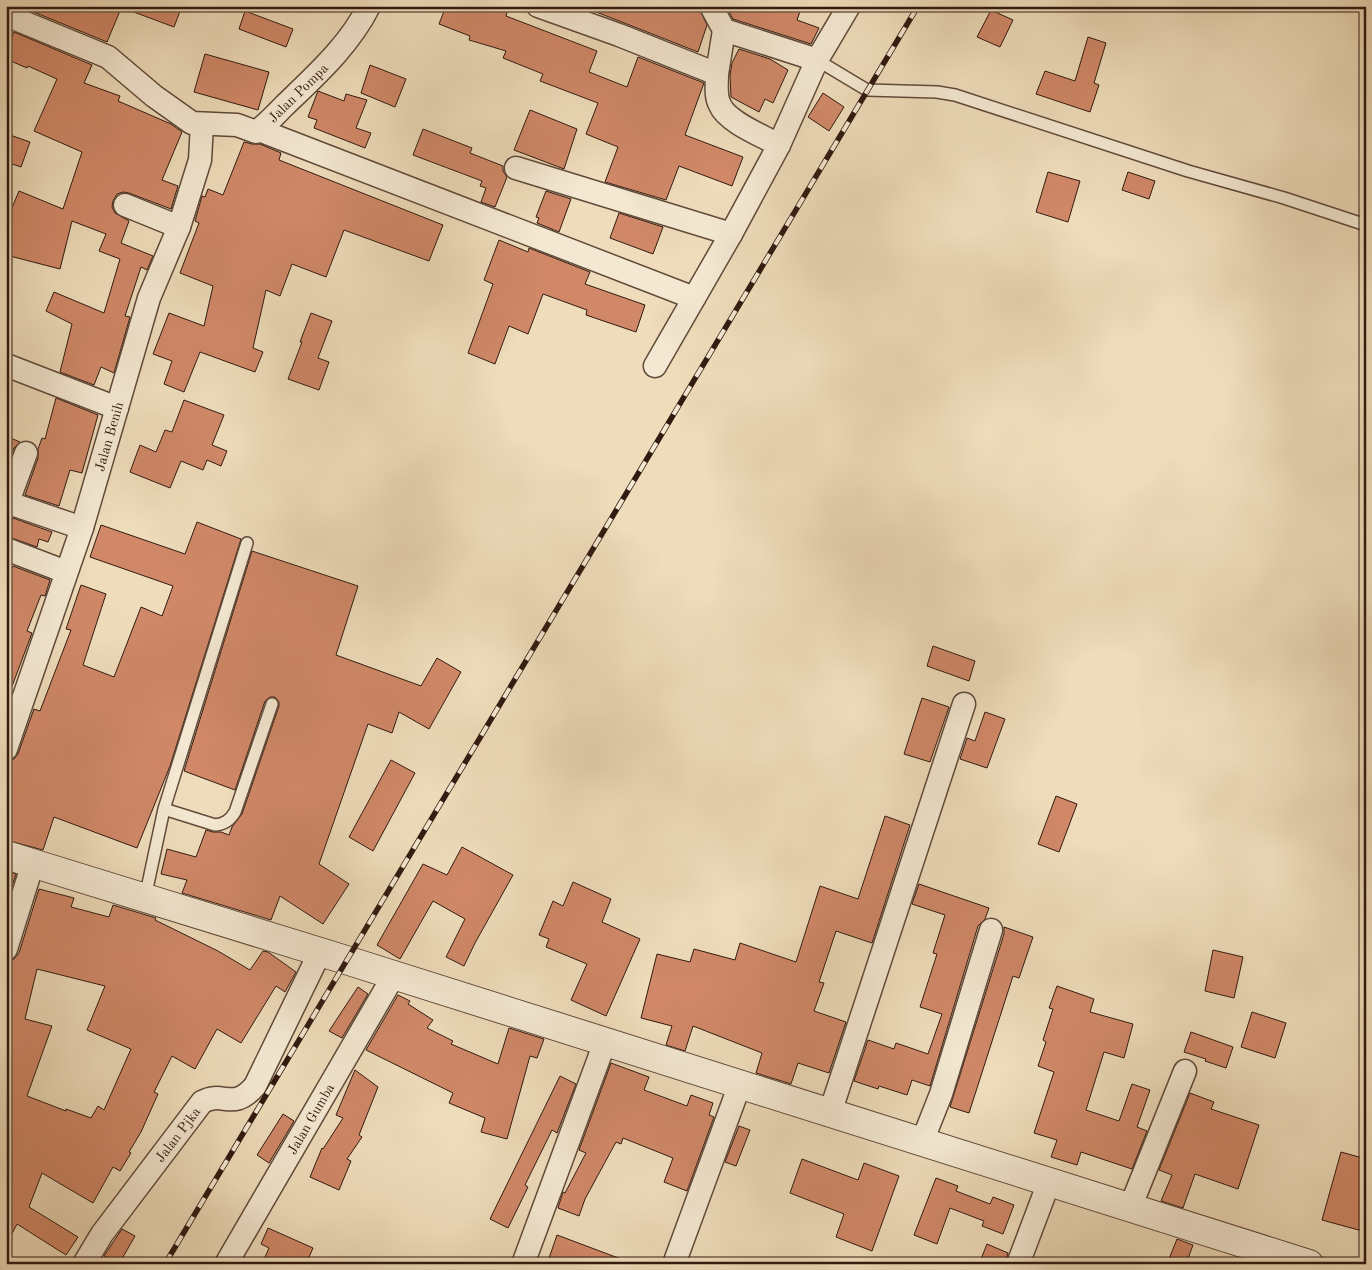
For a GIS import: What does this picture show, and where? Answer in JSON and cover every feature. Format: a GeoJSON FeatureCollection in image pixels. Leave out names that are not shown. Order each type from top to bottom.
{"type":"FeatureCollection","features":[{"type":"Feature","properties":{"kind":"street","name":"Jalan Pompa"},"geometry":{"type":"LineString","coordinates":[[6,15],[108,57],[173,112],[192,123],[237,125],[256,132],[310,82],[362,21],[369,6]]}},
{"type":"Feature","properties":{"kind":"street"},"geometry":{"type":"LineString","coordinates":[[538,6],[619,35],[717,74]]}},
{"type":"Feature","properties":{"kind":"street"},"geometry":{"type":"LineString","coordinates":[[711,6],[724,30],[717,74],[717,96],[720,106],[738,123],[779,145]]}},
{"type":"Feature","properties":{"kind":"street"},"geometry":{"type":"LineString","coordinates":[[656,366],[779,145],[817,60],[849,6]]}},
{"type":"Feature","properties":{"kind":"street"},"geometry":{"type":"LineString","coordinates":[[724,30],[817,60]]}},
{"type":"Feature","properties":{"kind":"street","name":"Jalan Benih"},"geometry":{"type":"LineString","coordinates":[[6,749],[82,528],[149,298],[179,227],[200,160],[202,124]]}},
{"type":"Feature","properties":{"kind":"street"},"geometry":{"type":"LineString","coordinates":[[259,130],[694,298]]}},
{"type":"Feature","properties":{"kind":"street"},"geometry":{"type":"LineString","coordinates":[[516,168],[731,234]]}},
{"type":"Feature","properties":{"kind":"street"},"geometry":{"type":"LineString","coordinates":[[125,206],[179,227]]}},
{"type":"Feature","properties":{"kind":"street"},"geometry":{"type":"LineString","coordinates":[[6,365],[117,408]]}},
{"type":"Feature","properties":{"kind":"street"},"geometry":{"type":"LineString","coordinates":[[26,453],[7,502],[82,528]]}},
{"type":"Feature","properties":{"kind":"street"},"geometry":{"type":"LineString","coordinates":[[6,550],[66,572]]}},
{"type":"Feature","properties":{"kind":"street"},"geometry":{"type":"LineString","coordinates":[[830,1113],[964,704]]}},
{"type":"Feature","properties":{"kind":"street"},"geometry":{"type":"LineString","coordinates":[[6,855],[394,975],[1309,1264]]}},
{"type":"Feature","properties":{"kind":"street"},"geometry":{"type":"LineString","coordinates":[[6,949],[33,863]]}},
{"type":"Feature","properties":{"kind":"street"},"geometry":{"type":"LineString","coordinates":[[922,1142],[941,1094],[991,930]]}},
{"type":"Feature","properties":{"kind":"street","name":"Jalan Pjka"},"geometry":{"type":"LineString","coordinates":[[84,1264],[102,1234],[202,1102],[213,1098],[241,1099],[255,1086],[320,952]]}},
{"type":"Feature","properties":{"kind":"street","name":"Jalan Gumba"},"geometry":{"type":"LineString","coordinates":[[226,1264],[394,975]]}},
{"type":"Feature","properties":{"kind":"street"},"geometry":{"type":"LineString","coordinates":[[523,1264],[606,1042]]}},
{"type":"Feature","properties":{"kind":"street"},"geometry":{"type":"LineString","coordinates":[[1130,1208],[1185,1071]]}},
{"type":"Feature","properties":{"kind":"street"},"geometry":{"type":"LineString","coordinates":[[674,1264],[740,1084]]}},
{"type":"Feature","properties":{"kind":"street"},"geometry":{"type":"LineString","coordinates":[[1018,1264],[1050,1182]]}},
{"type":"Feature","properties":{"kind":"lane"},"geometry":{"type":"LineString","coordinates":[[817,60],[867,90],[937,92],[955,95],[1188,171],[1284,198],[1366,225]]}},
{"type":"Feature","properties":{"kind":"lane"},"geometry":{"type":"LineString","coordinates":[[145,898],[164,809],[247,543]]}},
{"type":"Feature","properties":{"kind":"lane"},"geometry":{"type":"LineString","coordinates":[[164,809],[215,825],[231,818],[235,812],[272,704]]}},
{"type":"Feature","properties":{"kind":"building"},"geometry":{"type":"Polygon","coordinates":[[[25,6],[122,6],[107,42],[24,8],[25,6]]]}},
{"type":"Feature","properties":{"kind":"building"},"geometry":{"type":"Polygon","coordinates":[[[123,6],[182,6],[174,27],[123,8],[123,6]]]}},
{"type":"Feature","properties":{"kind":"building"},"geometry":{"type":"Polygon","coordinates":[[[446,6],[509,6],[506,16],[597,51],[589,72],[627,87],[638,57],[704,83],[685,135],[743,157],[732,186],[679,166],[666,200],[605,182],[618,147],[586,134],[598,103],[540,81],[543,74],[503,58],[506,51],[469,40],[470,36],[439,24],[446,6]]]}},
{"type":"Feature","properties":{"kind":"building"},"geometry":{"type":"Polygon","coordinates":[[[581,6],[698,6],[707,25],[698,52],[581,6]]]}},
{"type":"Feature","properties":{"kind":"building"},"geometry":{"type":"Polygon","coordinates":[[[726,6],[802,6],[797,20],[819,28],[811,44],[733,19],[726,6]]]}},
{"type":"Feature","properties":{"kind":"building"},"geometry":{"type":"Polygon","coordinates":[[[991,10],[1013,20],[1000,47],[977,37],[991,10]]]}},
{"type":"Feature","properties":{"kind":"building"},"geometry":{"type":"Polygon","coordinates":[[[245,11],[293,29],[286,47],[239,29],[245,11]]]}},
{"type":"Feature","properties":{"kind":"building"},"geometry":{"type":"Polygon","coordinates":[[[14,32],[92,65],[84,83],[120,96],[118,101],[171,124],[182,132],[162,180],[178,186],[171,209],[123,192],[117,194],[113,201],[112,207],[115,213],[129,221],[121,243],[153,256],[147,270],[141,267],[125,316],[130,317],[114,373],[101,367],[94,385],[60,372],[72,324],[46,311],[54,292],[104,313],[120,259],[99,251],[106,234],[72,221],[60,269],[6,255],[6,222],[19,191],[63,209],[82,152],[34,131],[57,79],[28,66],[27,68],[6,59],[6,51],[14,32]]]}},
{"type":"Feature","properties":{"kind":"building"},"geometry":{"type":"Polygon","coordinates":[[[1088,37],[1106,43],[1094,83],[1099,85],[1090,112],[1036,94],[1045,71],[1075,81],[1088,37]]]}},
{"type":"Feature","properties":{"kind":"building"},"geometry":{"type":"Polygon","coordinates":[[[739,49],[770,59],[788,70],[773,103],[765,99],[759,112],[731,97],[730,75],[732,63],[739,49]]]}},
{"type":"Feature","properties":{"kind":"building"},"geometry":{"type":"Polygon","coordinates":[[[205,54],[269,72],[258,110],[194,92],[205,54]]]}},
{"type":"Feature","properties":{"kind":"building"},"geometry":{"type":"Polygon","coordinates":[[[370,65],[406,79],[395,107],[361,93],[370,65]]]}},
{"type":"Feature","properties":{"kind":"building"},"geometry":{"type":"Polygon","coordinates":[[[318,91],[344,101],[346,94],[367,100],[356,128],[371,133],[365,148],[314,128],[317,120],[308,117],[318,91]]]}},
{"type":"Feature","properties":{"kind":"building"},"geometry":{"type":"Polygon","coordinates":[[[823,93],[844,107],[829,131],[808,117],[823,93]]]}},
{"type":"Feature","properties":{"kind":"building"},"geometry":{"type":"Polygon","coordinates":[[[530,110],[577,129],[564,169],[514,150],[530,110]]]}},
{"type":"Feature","properties":{"kind":"building"},"geometry":{"type":"Polygon","coordinates":[[[423,129],[472,148],[470,153],[503,166],[503,171],[507,177],[495,207],[481,202],[486,188],[480,186],[482,181],[413,155],[423,129]]]}},
{"type":"Feature","properties":{"kind":"building"},"geometry":{"type":"Polygon","coordinates":[[[10,135],[30,142],[21,167],[6,162],[6,146],[10,135]]]}},
{"type":"Feature","properties":{"kind":"building"},"geometry":{"type":"Polygon","coordinates":[[[244,142],[260,144],[281,153],[279,160],[443,225],[429,261],[344,230],[326,277],[292,264],[280,296],[266,290],[253,348],[263,352],[255,372],[200,352],[184,392],[164,384],[172,361],[153,354],[169,313],[204,326],[213,286],[180,273],[199,223],[195,221],[202,196],[205,197],[208,189],[223,195],[244,142]]]}},
{"type":"Feature","properties":{"kind":"building"},"geometry":{"type":"Polygon","coordinates":[[[1048,172],[1080,181],[1068,222],[1036,212],[1048,172]]]}},
{"type":"Feature","properties":{"kind":"building"},"geometry":{"type":"Polygon","coordinates":[[[1128,172],[1155,181],[1149,199],[1122,190],[1128,172]]]}},
{"type":"Feature","properties":{"kind":"building"},"geometry":{"type":"Polygon","coordinates":[[[546,191],[571,199],[559,232],[537,223],[539,218],[536,217],[546,191]]]}},
{"type":"Feature","properties":{"kind":"building"},"geometry":{"type":"Polygon","coordinates":[[[619,213],[663,227],[653,254],[610,238],[619,213]]]}},
{"type":"Feature","properties":{"kind":"building"},"geometry":{"type":"Polygon","coordinates":[[[499,240],[528,252],[529,248],[590,272],[585,284],[645,305],[636,332],[586,315],[587,310],[543,294],[528,334],[509,326],[495,364],[468,353],[493,284],[484,280],[499,240]]]}},
{"type":"Feature","properties":{"kind":"building"},"geometry":{"type":"Polygon","coordinates":[[[311,313],[332,321],[318,358],[329,362],[319,390],[288,379],[311,313]]]}},
{"type":"Feature","properties":{"kind":"building"},"geometry":{"type":"Polygon","coordinates":[[[56,398],[98,415],[82,473],[70,470],[59,506],[25,495],[38,458],[38,449],[42,438],[45,439],[56,398]]]}},
{"type":"Feature","properties":{"kind":"building"},"geometry":{"type":"Polygon","coordinates":[[[184,400],[224,415],[212,445],[227,451],[221,466],[207,460],[203,470],[181,461],[170,488],[130,472],[140,445],[156,452],[165,430],[172,432],[184,400]]]}},
{"type":"Feature","properties":{"kind":"building"},"geometry":{"type":"Polygon","coordinates":[[[6,436],[20,442],[14,448],[6,469],[6,436]]]}},
{"type":"Feature","properties":{"kind":"building"},"geometry":{"type":"Polygon","coordinates":[[[13,518],[52,532],[48,542],[39,539],[37,547],[6,536],[13,518]]]}},
{"type":"Feature","properties":{"kind":"building"},"geometry":{"type":"Polygon","coordinates":[[[197,522],[241,539],[170,766],[137,848],[54,817],[43,850],[6,840],[6,762],[14,759],[18,754],[34,709],[40,711],[71,630],[66,629],[81,585],[106,594],[83,665],[114,677],[141,607],[162,616],[173,586],[90,557],[101,525],[185,554],[197,522]]]}},
{"type":"Feature","properties":{"kind":"building"},"geometry":{"type":"Polygon","coordinates":[[[252,551],[358,586],[336,655],[421,686],[437,658],[461,672],[429,729],[399,712],[392,733],[368,724],[319,864],[349,884],[323,924],[280,896],[271,920],[182,893],[187,880],[161,874],[167,849],[196,857],[206,830],[229,835],[232,827],[242,814],[279,706],[279,702],[275,697],[270,697],[265,701],[235,790],[184,771],[252,551]]]}},
{"type":"Feature","properties":{"kind":"building"},"geometry":{"type":"Polygon","coordinates":[[[13,566],[50,580],[45,596],[41,595],[27,631],[32,633],[8,697],[6,697],[6,595],[11,583],[7,581],[13,566]]]}},
{"type":"Feature","properties":{"kind":"building"},"geometry":{"type":"Polygon","coordinates":[[[933,646],[975,661],[969,681],[927,666],[933,646]]]}},
{"type":"Feature","properties":{"kind":"building"},"geometry":{"type":"Polygon","coordinates":[[[922,698],[949,707],[930,762],[904,754],[922,698]]]}},
{"type":"Feature","properties":{"kind":"building"},"geometry":{"type":"Polygon","coordinates":[[[985,712],[1005,719],[987,768],[960,759],[967,738],[975,741],[985,712]]]}},
{"type":"Feature","properties":{"kind":"building"},"geometry":{"type":"Polygon","coordinates":[[[391,760],[415,773],[373,851],[349,837],[391,760]]]}},
{"type":"Feature","properties":{"kind":"building"},"geometry":{"type":"Polygon","coordinates":[[[1056,796],[1077,804],[1059,852],[1038,844],[1056,796]]]}},
{"type":"Feature","properties":{"kind":"building"},"geometry":{"type":"Polygon","coordinates":[[[885,816],[910,825],[872,943],[836,931],[819,982],[824,983],[814,1011],[846,1022],[829,1073],[798,1063],[791,1084],[756,1073],[762,1053],[693,1026],[685,1051],[666,1045],[672,1026],[641,1018],[657,954],[690,962],[694,949],[735,960],[740,943],[796,962],[820,886],[858,899],[885,816]]]}},
{"type":"Feature","properties":{"kind":"building"},"geometry":{"type":"Polygon","coordinates":[[[462,847],[513,875],[464,966],[446,957],[465,919],[433,901],[400,959],[377,945],[423,864],[447,875],[462,847]]]}},
{"type":"Feature","properties":{"kind":"building"},"geometry":{"type":"Polygon","coordinates":[[[6,871],[16,874],[6,904],[6,871]]]}},
{"type":"Feature","properties":{"kind":"building"},"geometry":{"type":"Polygon","coordinates":[[[573,882],[611,899],[602,922],[640,939],[606,1016],[571,1000],[587,964],[546,947],[549,939],[539,935],[553,901],[563,906],[573,882]]]}},
{"type":"Feature","properties":{"kind":"building"},"geometry":{"type":"Polygon","coordinates":[[[919,884],[989,908],[985,919],[978,926],[930,1086],[912,1080],[907,1095],[879,1086],[878,1089],[854,1081],[868,1040],[894,1049],[896,1043],[928,1054],[942,1014],[920,1007],[937,954],[933,953],[945,915],[912,904],[919,884]]]}},
{"type":"Feature","properties":{"kind":"building"},"geometry":{"type":"Polygon","coordinates":[[[39,889],[74,898],[71,907],[109,917],[113,905],[156,918],[155,920],[218,951],[250,970],[263,951],[268,952],[296,972],[285,992],[276,986],[241,1043],[217,1029],[195,1069],[172,1056],[154,1092],[158,1094],[141,1132],[129,1152],[131,1153],[120,1171],[113,1167],[93,1203],[42,1173],[29,1207],[78,1237],[66,1255],[17,1224],[6,1245],[6,1170],[12,1156],[6,1154],[6,962],[14,959],[19,953],[39,889]],[[37,969],[25,1019],[52,1026],[27,1096],[66,1111],[66,1109],[91,1118],[98,1106],[104,1110],[131,1049],[87,1030],[105,986],[37,969]]]}},
{"type":"Feature","properties":{"kind":"building"},"geometry":{"type":"Polygon","coordinates":[[[1004,927],[1033,937],[1019,978],[1013,976],[969,1113],[950,1107],[1004,934],[1004,927]]]}},
{"type":"Feature","properties":{"kind":"building"},"geometry":{"type":"Polygon","coordinates":[[[1213,950],[1243,957],[1234,998],[1205,991],[1213,950]]]}},
{"type":"Feature","properties":{"kind":"building"},"geometry":{"type":"Polygon","coordinates":[[[1057,986],[1094,999],[1090,1012],[1133,1024],[1124,1058],[1104,1052],[1086,1110],[1119,1121],[1132,1084],[1150,1090],[1137,1127],[1147,1131],[1132,1169],[1081,1152],[1077,1165],[1051,1157],[1057,1140],[1034,1133],[1054,1072],[1038,1066],[1046,1042],[1043,1040],[1053,1009],[1049,1008],[1057,986]]]}},
{"type":"Feature","properties":{"kind":"building"},"geometry":{"type":"Polygon","coordinates":[[[358,987],[368,994],[342,1038],[329,1031],[358,987]]]}},
{"type":"Feature","properties":{"kind":"building"},"geometry":{"type":"Polygon","coordinates":[[[398,995],[410,1001],[408,1004],[433,1020],[427,1028],[453,1041],[451,1044],[498,1064],[509,1028],[544,1039],[537,1058],[530,1056],[507,1139],[481,1132],[485,1118],[449,1103],[453,1093],[366,1050],[398,995]]]}},
{"type":"Feature","properties":{"kind":"building"},"geometry":{"type":"Polygon","coordinates":[[[1252,1012],[1286,1023],[1275,1058],[1241,1047],[1252,1012]]]}},
{"type":"Feature","properties":{"kind":"building"},"geometry":{"type":"Polygon","coordinates":[[[1191,1032],[1233,1047],[1226,1068],[1184,1052],[1191,1032]]]}},
{"type":"Feature","properties":{"kind":"building"},"geometry":{"type":"Polygon","coordinates":[[[611,1063],[649,1077],[644,1090],[687,1106],[691,1095],[713,1103],[709,1115],[714,1117],[687,1191],[664,1182],[673,1158],[623,1138],[621,1144],[616,1142],[585,1199],[579,1216],[558,1208],[563,1192],[565,1193],[586,1153],[579,1150],[611,1063]]]}},
{"type":"Feature","properties":{"kind":"building"},"geometry":{"type":"Polygon","coordinates":[[[355,1070],[378,1087],[359,1135],[362,1137],[347,1159],[351,1161],[339,1190],[310,1177],[322,1148],[343,1118],[336,1115],[355,1070]]]}},
{"type":"Feature","properties":{"kind":"building"},"geometry":{"type":"Polygon","coordinates":[[[560,1076],[576,1084],[557,1133],[552,1130],[525,1185],[528,1187],[508,1228],[490,1219],[560,1076]]]}},
{"type":"Feature","properties":{"kind":"building"},"geometry":{"type":"Polygon","coordinates":[[[1190,1093],[1214,1102],[1211,1109],[1259,1125],[1238,1189],[1195,1174],[1183,1208],[1161,1201],[1172,1175],[1159,1170],[1190,1093]]]}},
{"type":"Feature","properties":{"kind":"building"},"geometry":{"type":"Polygon","coordinates":[[[283,1114],[294,1121],[269,1163],[257,1155],[283,1114]]]}},
{"type":"Feature","properties":{"kind":"building"},"geometry":{"type":"Polygon","coordinates":[[[739,1126],[750,1130],[736,1166],[725,1162],[739,1126]]]}},
{"type":"Feature","properties":{"kind":"building"},"geometry":{"type":"Polygon","coordinates":[[[1341,1152],[1366,1159],[1366,1232],[1322,1220],[1341,1152]]]}},
{"type":"Feature","properties":{"kind":"building"},"geometry":{"type":"Polygon","coordinates":[[[802,1159],[858,1180],[864,1163],[899,1176],[872,1251],[836,1237],[844,1214],[790,1193],[802,1159]]]}},
{"type":"Feature","properties":{"kind":"building"},"geometry":{"type":"Polygon","coordinates":[[[936,1178],[958,1186],[956,1191],[990,1204],[993,1197],[1014,1205],[1003,1234],[982,1226],[984,1221],[950,1208],[937,1244],[914,1235],[936,1178]]]}},
{"type":"Feature","properties":{"kind":"building"},"geometry":{"type":"Polygon","coordinates":[[[268,1228],[313,1248],[306,1264],[262,1264],[269,1248],[261,1244],[268,1228]]]}},
{"type":"Feature","properties":{"kind":"building"},"geometry":{"type":"Polygon","coordinates":[[[122,1229],[135,1236],[119,1264],[104,1256],[122,1229]]]}},
{"type":"Feature","properties":{"kind":"building"},"geometry":{"type":"Polygon","coordinates":[[[557,1235],[629,1262],[629,1264],[547,1264],[557,1235]]]}},
{"type":"Feature","properties":{"kind":"building"},"geometry":{"type":"Polygon","coordinates":[[[1177,1239],[1193,1245],[1186,1264],[1167,1264],[1177,1239]]]}},
{"type":"Feature","properties":{"kind":"building"},"geometry":{"type":"Polygon","coordinates":[[[987,1244],[1008,1253],[1005,1264],[979,1264],[987,1244]]]}},
{"type":"Feature","properties":{"kind":"railway"},"geometry":{"type":"LineString","coordinates":[[165,1264],[918,6]]}}]}
